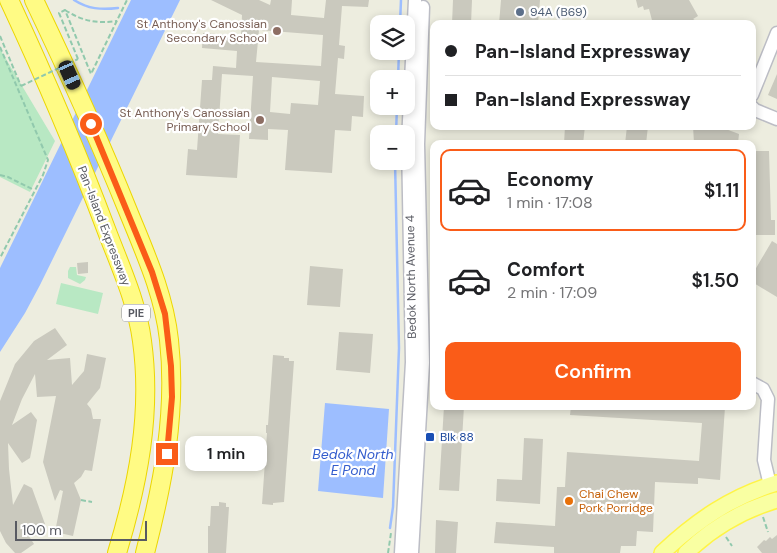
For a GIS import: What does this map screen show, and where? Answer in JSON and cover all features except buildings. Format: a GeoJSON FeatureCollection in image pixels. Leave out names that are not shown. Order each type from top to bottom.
{"type":"FeatureCollection","features":[{"type":"Feature","properties":{"kind":"highway","name":"Pan-Island Expressway"},"geometry":{"type":"LineString","coordinates":[[8,0],[47,83],[94,199],[132,297],[142,340],[146,400],[141,451],[132,498],[118,552]]}},
{"type":"Feature","properties":{"kind":"highway","name":"Pan-Island Expressway"},"geometry":{"type":"LineString","coordinates":[[34,0],[70,75],[112,173],[160,295],[166,323],[172,397],[168,445],[157,507],[145,553]]}},
{"type":"Feature","properties":{"kind":"main road"},"geometry":{"type":"LineString","coordinates":[[662,553],[686,531],[724,505],[770,485]]}},
{"type":"Feature","properties":{"kind":"main road"},"geometry":{"type":"LineString","coordinates":[[686,553],[715,529],[742,513],[777,500]]}},
{"type":"Feature","properties":{"kind":"street","name":"Bedok North Avenue 4"},"geometry":{"type":"LineString","coordinates":[[401,553],[423,366],[408,141],[415,0]]}},
{"type":"Feature","properties":{"kind":"street","name":"Bedok North Avenue 4"},"geometry":{"type":"LineString","coordinates":[[412,553],[423,366],[418,144],[423,0]]}},
{"type":"Feature","properties":{"kind":"street"},"geometry":{"type":"LineString","coordinates":[[756,85],[777,33]]}},
{"type":"Feature","properties":{"kind":"street"},"geometry":{"type":"LineString","coordinates":[[756,110],[777,119]]}},
{"type":"Feature","properties":{"kind":"street"},"geometry":{"type":"LineString","coordinates":[[756,385],[763,389],[768,399],[764,460],[770,485]]}},
{"type":"Feature","properties":{"kind":"street"},"geometry":{"type":"LineString","coordinates":[[756,394],[761,402],[757,460],[770,485]]}},
{"type":"Feature","properties":{"kind":"path"},"geometry":{"type":"LineString","coordinates":[[65,10],[91,74],[127,0]]}},
{"type":"Feature","properties":{"kind":"path"},"geometry":{"type":"LineString","coordinates":[[65,10],[76,17],[89,21],[103,23],[117,21]]}},
{"type":"Feature","properties":{"kind":"path"},"geometry":{"type":"LineString","coordinates":[[0,36],[21,86],[78,59],[59,12],[65,10]]}},
{"type":"Feature","properties":{"kind":"path"},"geometry":{"type":"LineString","coordinates":[[0,47],[48,160],[0,258]]}},
{"type":"Feature","properties":{"kind":"path"},"geometry":{"type":"LineString","coordinates":[[0,175],[8,177],[34,191]]}},
{"type":"Feature","properties":{"kind":"path"},"geometry":{"type":"LineString","coordinates":[[81,500],[92,502]]}},
{"type":"Feature","properties":{"kind":"path"},"geometry":{"type":"LineString","coordinates":[[761,510],[768,532]]}},
{"type":"Feature","properties":{"kind":"path"},"geometry":{"type":"LineString","coordinates":[[388,553],[391,529]]}},
{"type":"Feature","properties":{"kind":"path"},"geometry":{"type":"LineString","coordinates":[[722,530],[732,546]]}},
{"type":"Feature","properties":{"kind":"green space"},"geometry":{"type":"Polygon","coordinates":[[[0,49],[55,141],[30,192],[0,177],[0,49]]]}},
{"type":"Feature","properties":{"kind":"green space"},"geometry":{"type":"Polygon","coordinates":[[[70,267],[76,267],[77,275],[86,277],[85,280],[80,284],[68,278],[70,267]]]}},
{"type":"Feature","properties":{"kind":"green space"},"geometry":{"type":"Polygon","coordinates":[[[61,283],[103,293],[98,314],[56,304],[61,283]]]}},
{"type":"Feature","properties":{"kind":"water"},"geometry":{"type":"Polygon","coordinates":[[[131,0],[180,0],[40,285],[0,352],[0,268],[131,0]]]}},
{"type":"Feature","properties":{"kind":"water","name":"Bedok North E Pond"},"geometry":{"type":"Polygon","coordinates":[[[325,403],[389,409],[383,498],[318,491],[325,403]]]}},
{"type":"Feature","properties":{"kind":"waterway"},"geometry":{"type":"LineString","coordinates":[[74,0],[95,8],[118,8]]}},
{"type":"Feature","properties":{"kind":"waterway"},"geometry":{"type":"LineString","coordinates":[[400,15],[401,0]]}},
{"type":"Feature","properties":{"kind":"waterway"},"geometry":{"type":"LineString","coordinates":[[398,70],[399,60]]}},
{"type":"Feature","properties":{"kind":"waterway"},"geometry":{"type":"LineString","coordinates":[[396,125],[397,115]]}},
{"type":"Feature","properties":{"kind":"waterway"},"geometry":{"type":"LineString","coordinates":[[390,528],[393,507],[399,348],[395,170]]}},
{"type":"Feature","properties":{"kind":"place","name":"94A (B69)"},"geometry":{"type":"Point","coordinates":[520,12]}},
{"type":"Feature","properties":{"kind":"place","name":"St Anthony's Canossian Secondary School"},"geometry":{"type":"Point","coordinates":[277,31]}},
{"type":"Feature","properties":{"kind":"place","name":"St Anthony's Canossian Primary School"},"geometry":{"type":"Point","coordinates":[260,120]}},
{"type":"Feature","properties":{"kind":"place","name":"Blk 88"},"geometry":{"type":"Point","coordinates":[430,437]}},
{"type":"Feature","properties":{"kind":"place","name":"Chai Chew Pork Porridge"},"geometry":{"type":"Point","coordinates":[569,501]}},
{"type":"Feature","properties":{"kind":"route"},"geometry":{"type":"LineString","coordinates":[[91,124],[152,272],[165,314],[169,339],[172,397],[167,454]]}}]}
